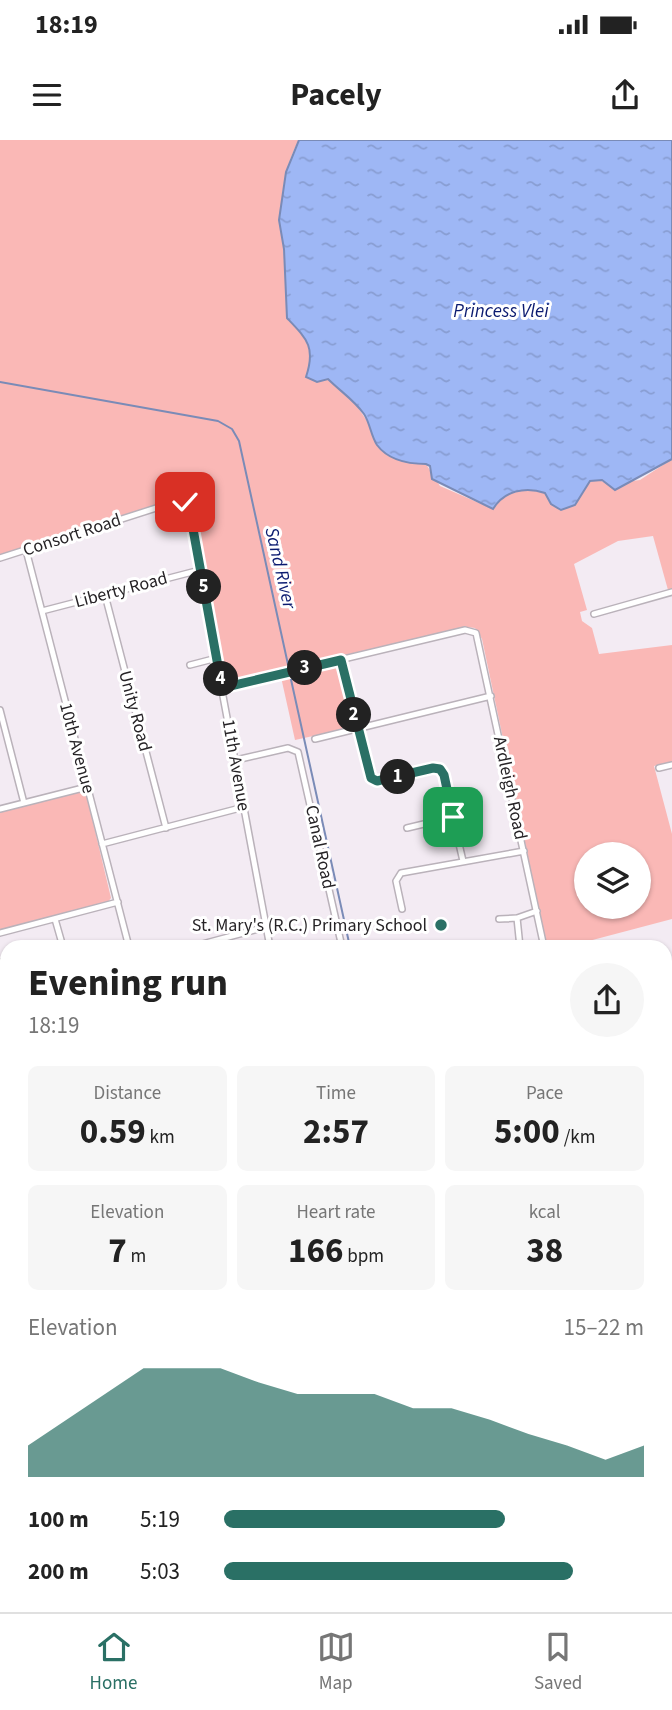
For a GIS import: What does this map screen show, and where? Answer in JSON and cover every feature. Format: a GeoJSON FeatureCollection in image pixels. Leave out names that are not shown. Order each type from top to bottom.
{"type":"FeatureCollection","features":[{"type":"Feature","properties":{"kind":"street","name":"Consort Road"},"geometry":{"type":"LineString","coordinates":[[0,558],[178,501],[185,502]]}},
{"type":"Feature","properties":{"kind":"street","name":"11th Avenue"},"geometry":{"type":"LineString","coordinates":[[185,502],[189,507],[269,940]]}},
{"type":"Feature","properties":{"kind":"street","name":"10th Avenue"},"geometry":{"type":"LineString","coordinates":[[26,550],[127,940]]}},
{"type":"Feature","properties":{"kind":"street","name":"Liberty Road"},"geometry":{"type":"LineString","coordinates":[[42,611],[200,570]]}},
{"type":"Feature","properties":{"kind":"street"},"geometry":{"type":"LineString","coordinates":[[594,614],[672,592]]}},
{"type":"Feature","properties":{"kind":"street","name":"Unity Road"},"geometry":{"type":"LineString","coordinates":[[105,595],[166,828]]}},
{"type":"Feature","properties":{"kind":"street","name":"Ardleigh Road"},"geometry":{"type":"LineString","coordinates":[[341,660],[465,630],[473,631],[478,636],[543,940]]}},
{"type":"Feature","properties":{"kind":"street"},"geometry":{"type":"LineString","coordinates":[[190,665],[217,658]]}},
{"type":"Feature","properties":{"kind":"street"},"geometry":{"type":"LineString","coordinates":[[222,688],[341,660],[372,780],[380,781],[438,768],[444,775],[463,862]]}},
{"type":"Feature","properties":{"kind":"street"},"geometry":{"type":"LineString","coordinates":[[315,739],[491,696]]}},
{"type":"Feature","properties":{"kind":"street"},"geometry":{"type":"LineString","coordinates":[[0,710],[24,803]]}},
{"type":"Feature","properties":{"kind":"street","name":"Canal Road"},"geometry":{"type":"LineString","coordinates":[[236,760],[295,749],[299,755],[340,940]]}},
{"type":"Feature","properties":{"kind":"street"},"geometry":{"type":"LineString","coordinates":[[659,768],[672,765]]}},
{"type":"Feature","properties":{"kind":"street"},"geometry":{"type":"LineString","coordinates":[[0,810],[87,787]]}},
{"type":"Feature","properties":{"kind":"street"},"geometry":{"type":"LineString","coordinates":[[102,844],[244,807]]}},
{"type":"Feature","properties":{"kind":"street"},"geometry":{"type":"LineString","coordinates":[[407,828],[453,817]]}},
{"type":"Feature","properties":{"kind":"street"},"geometry":{"type":"LineString","coordinates":[[402,909],[396,881],[399,874],[524,851]]}},
{"type":"Feature","properties":{"kind":"street"},"geometry":{"type":"LineString","coordinates":[[0,933],[118,902]]}},
{"type":"Feature","properties":{"kind":"street"},"geometry":{"type":"LineString","coordinates":[[499,919],[517,918],[537,911]]}},
{"type":"Feature","properties":{"kind":"street"},"geometry":{"type":"LineString","coordinates":[[517,918],[519,940]]}},
{"type":"Feature","properties":{"kind":"street"},"geometry":{"type":"LineString","coordinates":[[55,919],[61,940]]}},
{"type":"Feature","properties":{"kind":"street"},"geometry":{"type":"LineString","coordinates":[[218,940],[267,927]]}},
{"type":"Feature","properties":{"kind":"shaded area"},"geometry":{"type":"Polygon","coordinates":[[[0,140],[299,140],[289,162],[281,208],[284,256],[296,327],[306,338],[310,350],[306,377],[328,379],[355,403],[371,427],[378,445],[391,457],[426,464],[440,486],[493,509],[509,494],[523,490],[545,493],[551,504],[596,479],[609,484],[640,480],[672,459],[672,589],[668,590],[653,536],[618,541],[574,564],[587,610],[580,612],[582,621],[592,628],[599,654],[672,645],[672,762],[654,766],[672,834],[672,919],[592,940],[546,940],[482,639],[475,628],[467,627],[227,682],[223,677],[189,495],[0,555],[0,140]]]}},
{"type":"Feature","properties":{"kind":"shaded area"},"geometry":{"type":"Polygon","coordinates":[[[332,665],[340,669],[352,724],[349,728],[295,740],[281,677],[332,665]]]}},
{"type":"Feature","properties":{"kind":"shaded area"},"geometry":{"type":"Polygon","coordinates":[[[78,792],[87,797],[111,898],[108,902],[0,930],[0,812],[78,792]]]}},
{"type":"Feature","properties":{"kind":"water","name":"Princess Vlei"},"geometry":{"type":"Polygon","coordinates":[[[299,140],[672,140],[672,459],[615,490],[602,480],[590,481],[575,505],[561,510],[551,504],[545,493],[530,490],[509,494],[493,509],[432,479],[430,466],[387,455],[377,445],[364,414],[351,400],[328,379],[317,382],[306,377],[310,358],[308,344],[287,318],[284,249],[279,220],[286,172],[299,140]]]}},
{"type":"Feature","properties":{"kind":"waterway","name":"Sand River"},"geometry":{"type":"LineString","coordinates":[[0,382],[218,421],[232,429],[239,441],[289,669]]}},
{"type":"Feature","properties":{"kind":"waterway","name":"Sand River"},"geometry":{"type":"LineString","coordinates":[[290,675],[348,940]]}},
{"type":"Feature","properties":{"kind":"place","name":"St. Mary's (R.C.) Primary School"},"geometry":{"type":"Point","coordinates":[441,925]}},
{"type":"Feature","properties":{"kind":"route"},"geometry":{"type":"LineString","coordinates":[[185,502],[189,507],[222,688],[341,660],[371,778],[377,781],[438,768],[444,775],[453,817]]}}]}
